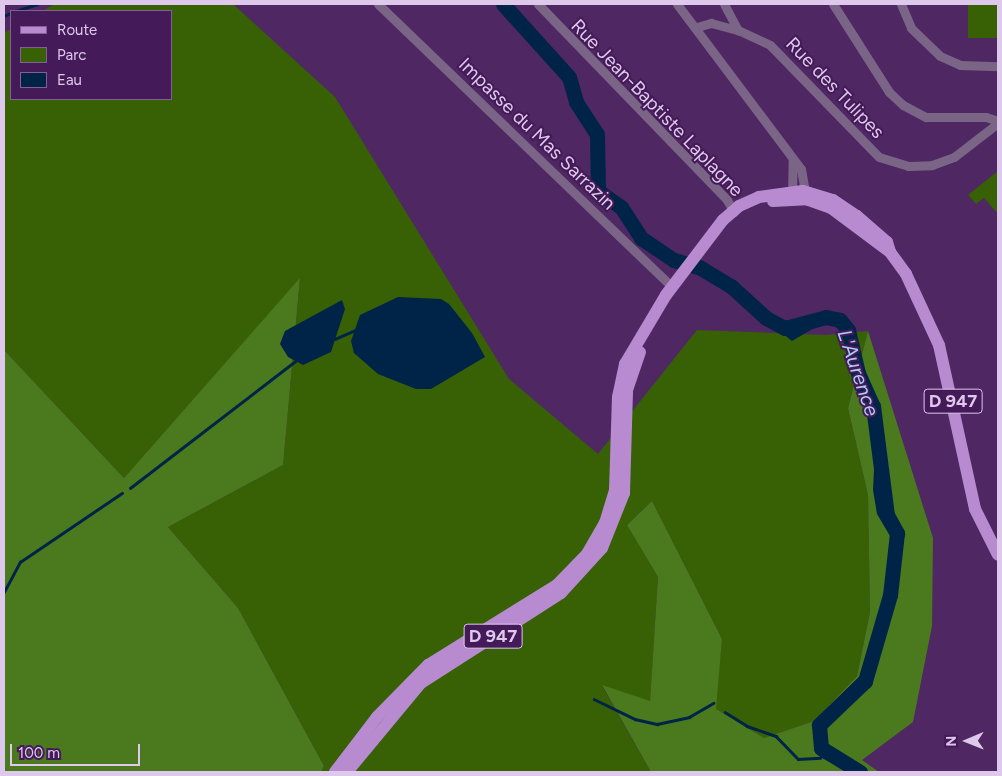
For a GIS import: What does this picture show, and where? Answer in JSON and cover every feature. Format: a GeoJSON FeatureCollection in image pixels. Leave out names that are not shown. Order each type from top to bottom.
{"type":"FeatureCollection","features":[{"type":"Feature","properties":{"kind":"main road","name":"D 947"},"geometry":{"type":"LineString","coordinates":[[799,195],[833,200],[887,242],[890,252],[918,295],[933,328],[944,363],[975,509],[998,555]]}},
{"type":"Feature","properties":{"kind":"main road"},"geometry":{"type":"LineString","coordinates":[[734,212],[799,195]]}},
{"type":"Feature","properties":{"kind":"main road","name":"D 947"},"geometry":{"type":"LineString","coordinates":[[335,772],[377,716],[428,664],[557,585],[587,554],[605,523],[615,491],[620,380],[637,340],[700,245],[734,212]]}},
{"type":"Feature","properties":{"kind":"main road","name":"D 947"},"geometry":{"type":"LineString","coordinates":[[347,772],[421,683],[561,592],[602,548],[624,493],[626,401],[632,373],[673,288]]}},
{"type":"Feature","properties":{"kind":"street","name":"Impasse du Mas Sarrazin"},"geometry":{"type":"LineString","coordinates":[[378,4],[673,288]]}},
{"type":"Feature","properties":{"kind":"street","name":"Rue Jean-Baptiste Laplagne"},"geometry":{"type":"LineString","coordinates":[[538,4],[727,200],[734,212]]}},
{"type":"Feature","properties":{"kind":"street"},"geometry":{"type":"LineString","coordinates":[[677,4],[697,27],[793,156],[801,169],[799,195]]}},
{"type":"Feature","properties":{"kind":"street"},"geometry":{"type":"LineString","coordinates":[[724,4],[738,30]]}},
{"type":"Feature","properties":{"kind":"street"},"geometry":{"type":"LineString","coordinates":[[834,4],[888,92],[903,105],[926,117],[986,117],[998,122]]}},
{"type":"Feature","properties":{"kind":"street"},"geometry":{"type":"LineString","coordinates":[[900,4],[911,28],[940,56],[960,65],[998,66]]}},
{"type":"Feature","properties":{"kind":"street","name":"Rue des Tulipes"},"geometry":{"type":"LineString","coordinates":[[697,27],[711,23],[738,30],[770,45],[879,156],[908,166],[932,165],[954,157],[998,122]]}},
{"type":"Feature","properties":{"kind":"green space"},"geometry":{"type":"Polygon","coordinates":[[[55,4],[233,4],[335,97],[509,379],[598,454],[697,330],[827,335],[868,331],[848,408],[868,495],[870,612],[857,676],[814,721],[764,738],[715,709],[722,639],[652,501],[627,525],[658,577],[650,702],[602,686],[651,772],[321,772],[324,766],[238,608],[168,527],[283,465],[300,279],[124,478],[4,350],[4,33],[10,30],[10,100],[172,100],[172,10],[44,10],[55,4]]]}},
{"type":"Feature","properties":{"kind":"green space"},"geometry":{"type":"Polygon","coordinates":[[[968,4],[998,4],[998,38],[968,38],[968,4]]]}},
{"type":"Feature","properties":{"kind":"green space"},"geometry":{"type":"Polygon","coordinates":[[[998,171],[998,214],[984,198],[976,204],[968,195],[998,171]]]}},
{"type":"Feature","properties":{"kind":"green space"},"geometry":{"type":"Polygon","coordinates":[[[300,278],[283,465],[168,527],[238,608],[324,766],[321,772],[4,772],[4,350],[124,478],[300,278]]]}},
{"type":"Feature","properties":{"kind":"green space"},"geometry":{"type":"Polygon","coordinates":[[[868,331],[933,538],[932,626],[913,722],[862,760],[879,772],[651,772],[602,685],[650,701],[658,577],[627,525],[652,501],[722,639],[716,709],[764,738],[814,721],[857,676],[870,612],[868,495],[848,408],[868,331]]]}},
{"type":"Feature","properties":{"kind":"water"},"geometry":{"type":"Polygon","coordinates":[[[498,4],[503,4],[569,77],[576,102],[597,134],[598,191],[621,207],[641,238],[674,259],[683,261],[680,266],[650,250],[615,207],[590,186],[596,154],[595,136],[575,106],[567,80],[498,4]]]}},
{"type":"Feature","properties":{"kind":"water"},"geometry":{"type":"Polygon","coordinates":[[[699,267],[732,287],[766,318],[785,328],[826,317],[840,320],[848,330],[858,373],[873,406],[887,515],[897,533],[890,595],[865,681],[819,725],[822,748],[860,772],[850,772],[820,757],[814,745],[814,721],[862,674],[883,607],[893,541],[877,514],[873,490],[875,448],[866,404],[855,389],[845,331],[839,325],[826,321],[792,341],[726,288],[695,270],[699,267]]]}},
{"type":"Feature","properties":{"kind":"water"},"geometry":{"type":"Polygon","coordinates":[[[398,297],[441,299],[449,304],[472,333],[485,357],[431,389],[416,389],[378,374],[354,353],[351,341],[360,315],[398,297]]]}},
{"type":"Feature","properties":{"kind":"water"},"geometry":{"type":"Polygon","coordinates":[[[342,300],[345,309],[331,352],[303,365],[288,357],[280,344],[285,331],[342,300]]]}},
{"type":"Feature","properties":{"kind":"waterway"},"geometry":{"type":"LineString","coordinates":[[19,10],[37,4]]}},
{"type":"Feature","properties":{"kind":"waterway","name":"L'Aurence"},"geometry":{"type":"LineString","coordinates":[[503,4],[569,77],[576,102],[597,134],[598,191],[621,207],[641,238],[674,260],[699,267],[732,287],[766,318],[785,328],[826,317],[840,320],[848,330],[858,373],[873,406],[887,515],[897,533],[890,595],[865,681],[819,725],[821,748],[860,772]]}},
{"type":"Feature","properties":{"kind":"waterway"},"geometry":{"type":"LineString","coordinates":[[4,16],[10,13]]}},
{"type":"Feature","properties":{"kind":"waterway"},"geometry":{"type":"LineString","coordinates":[[335,339],[357,329]]}},
{"type":"Feature","properties":{"kind":"waterway"},"geometry":{"type":"LineString","coordinates":[[130,488],[297,360]]}},
{"type":"Feature","properties":{"kind":"waterway"},"geometry":{"type":"LineString","coordinates":[[4,592],[20,562],[122,493]]}},
{"type":"Feature","properties":{"kind":"waterway"},"geometry":{"type":"LineString","coordinates":[[594,699],[635,719],[657,724],[689,717],[713,703]]}},
{"type":"Feature","properties":{"kind":"waterway"},"geometry":{"type":"LineString","coordinates":[[725,712],[747,726],[776,736],[798,759],[820,758]]}}]}
